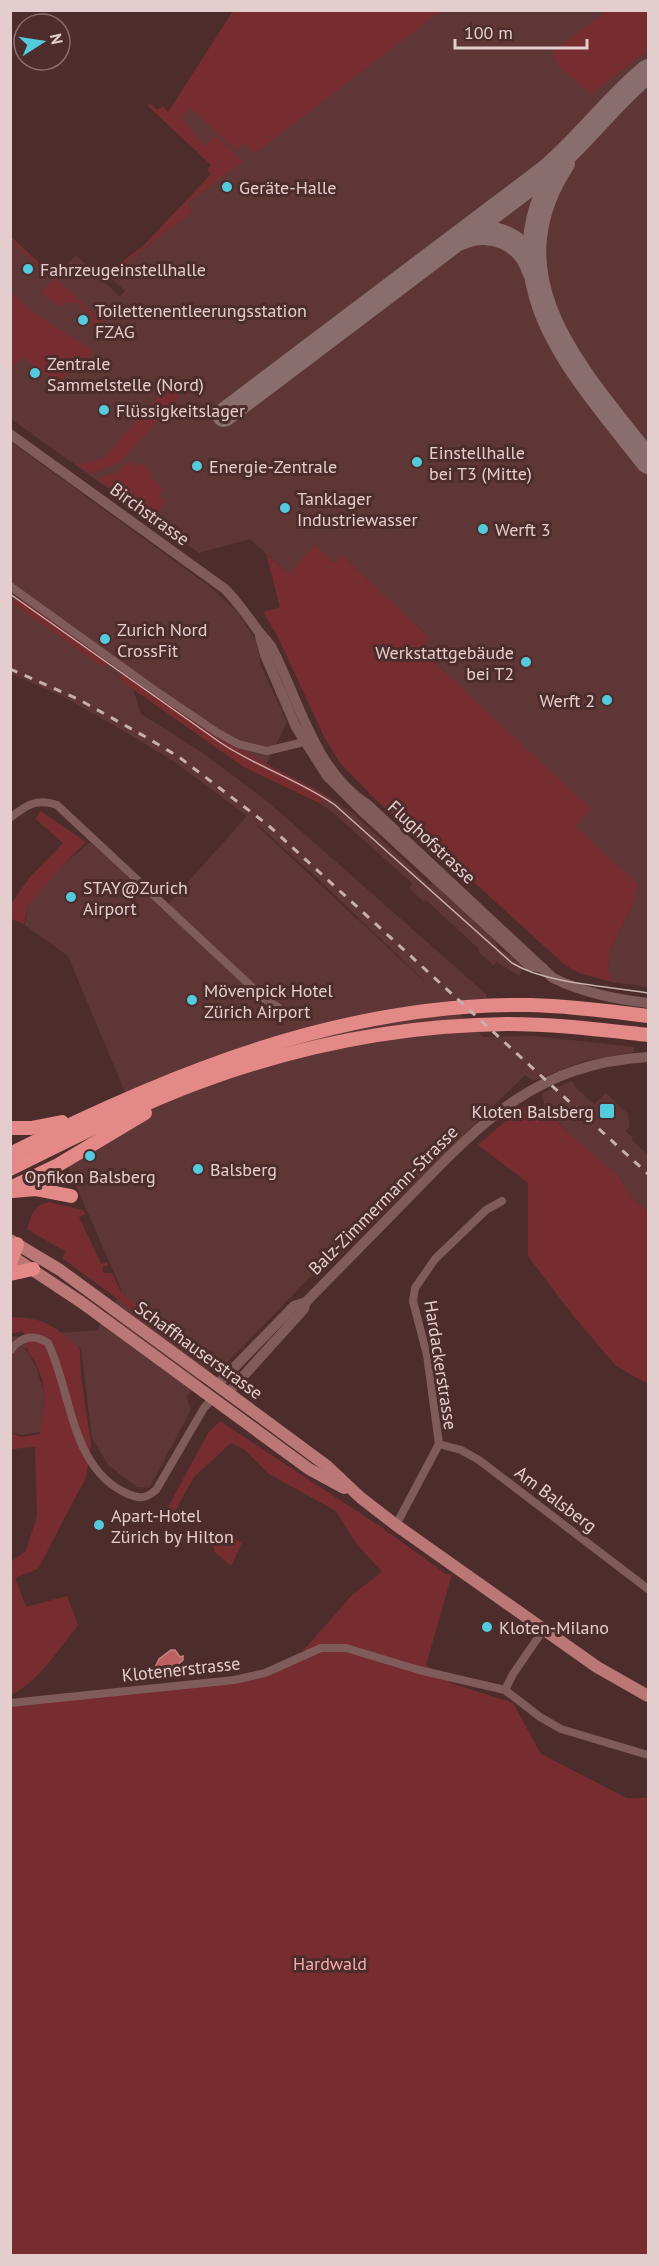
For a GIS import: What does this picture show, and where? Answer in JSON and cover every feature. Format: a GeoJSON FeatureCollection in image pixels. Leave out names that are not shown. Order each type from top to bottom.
{"type":"FeatureCollection","features":[{"type":"Feature","properties":{"kind":"highway"},"geometry":{"type":"LineString","coordinates":[[10,1154],[87,1116],[185,1074],[248,1051],[370,1019],[441,1010],[518,1005],[602,1010],[648,1016]]}},
{"type":"Feature","properties":{"kind":"highway"},"geometry":{"type":"LineString","coordinates":[[10,1169],[115,1118],[196,1084],[250,1065],[351,1039],[417,1029],[510,1024],[577,1027],[648,1035]]}},
{"type":"Feature","properties":{"kind":"highway"},"geometry":{"type":"LineString","coordinates":[[10,1190],[58,1165],[196,1084]]}},
{"type":"Feature","properties":{"kind":"highway"},"geometry":{"type":"LineString","coordinates":[[10,1128],[39,1127],[87,1116]]}},
{"type":"Feature","properties":{"kind":"highway"},"geometry":{"type":"LineString","coordinates":[[10,1190],[35,1189],[71,1196],[62,1191],[58,1185],[56,1176],[58,1165]]}},
{"type":"Feature","properties":{"kind":"highway"},"geometry":{"type":"LineString","coordinates":[[10,1274],[33,1269]]}},
{"type":"Feature","properties":{"kind":"main road","name":"Birchstrasse"},"geometry":{"type":"LineString","coordinates":[[10,434],[225,589],[248,615],[259,632],[265,655],[309,741]]}},
{"type":"Feature","properties":{"kind":"main road","name":"Flughofstrasse"},"geometry":{"type":"LineString","coordinates":[[309,741],[358,798],[553,978],[572,987],[602,996],[648,1004]]}},
{"type":"Feature","properties":{"kind":"main road","name":"Balz-Zimmermann-Strasse"},"geometry":{"type":"LineString","coordinates":[[217,1385],[294,1306],[306,1302],[467,1137],[508,1103],[539,1084],[580,1068],[618,1060],[648,1057]]}},
{"type":"Feature","properties":{"kind":"main road","name":"Schaffhauserstrasse"},"geometry":{"type":"LineString","coordinates":[[12,1251],[33,1269],[309,1469],[361,1498]]}},
{"type":"Feature","properties":{"kind":"main road","name":"Schaffhauserstrasse"},"geometry":{"type":"LineString","coordinates":[[12,1251],[60,1270],[327,1466],[361,1498],[396,1525],[597,1667],[648,1696]]}},
{"type":"Feature","properties":{"kind":"main road","name":"Balz-Zimmermann-Strasse"},"geometry":{"type":"LineString","coordinates":[[228,1393],[304,1309],[306,1302]]}},
{"type":"Feature","properties":{"kind":"main road"},"geometry":{"type":"LineString","coordinates":[[212,1399],[217,1385]]}},
{"type":"Feature","properties":{"kind":"main road"},"geometry":{"type":"LineString","coordinates":[[212,1399],[228,1393]]}},
{"type":"Feature","properties":{"kind":"street"},"geometry":{"type":"LineString","coordinates":[[12,589],[218,734],[238,744],[267,751],[309,741]]}},
{"type":"Feature","properties":{"kind":"street"},"geometry":{"type":"LineString","coordinates":[[10,819],[27,805],[36,801],[46,801],[57,805],[266,1000],[278,1007]]}},
{"type":"Feature","properties":{"kind":"street","name":"Hardackerstrasse"},"geometry":{"type":"LineString","coordinates":[[396,1525],[439,1444],[427,1355],[413,1300],[415,1288],[435,1259],[486,1210],[502,1201]]}},
{"type":"Feature","properties":{"kind":"street"},"geometry":{"type":"LineString","coordinates":[[11,1350],[17,1342],[29,1337],[41,1338],[48,1343],[83,1447],[104,1478],[121,1491],[139,1499],[147,1498],[156,1490],[204,1408],[212,1399]]}},
{"type":"Feature","properties":{"kind":"street","name":"Am Balsberg"},"geometry":{"type":"LineString","coordinates":[[439,1444],[462,1450],[479,1460],[648,1589]]}},
{"type":"Feature","properties":{"kind":"street"},"geometry":{"type":"LineString","coordinates":[[544,1629],[513,1674],[505,1690],[540,1717],[561,1729],[648,1755]]}},
{"type":"Feature","properties":{"kind":"street","name":"Klotenerstrasse"},"geometry":{"type":"LineString","coordinates":[[10,1704],[234,1680],[265,1673],[328,1646],[346,1648],[418,1670],[505,1690]]}},
{"type":"Feature","properties":{"kind":"shaded area"},"geometry":{"type":"Polygon","coordinates":[[[235,11],[648,11],[648,987],[612,982],[608,970],[610,951],[632,906],[637,885],[574,826],[590,809],[422,651],[429,637],[341,554],[334,563],[288,574],[250,539],[199,553],[11,419],[10,236],[55,278],[76,255],[120,297],[125,291],[107,274],[146,245],[222,164],[170,114],[235,11]]]}},
{"type":"Feature","properties":{"kind":"shaded area"},"geometry":{"type":"Polygon","coordinates":[[[11,442],[209,586],[238,613],[257,642],[261,666],[287,722],[266,765],[320,791],[354,814],[430,885],[432,883],[491,937],[500,949],[525,965],[519,976],[497,962],[493,965],[426,900],[424,902],[409,888],[412,883],[331,811],[315,800],[244,767],[133,689],[141,714],[200,751],[267,801],[486,994],[487,999],[446,1001],[484,1037],[535,1036],[634,1047],[634,1052],[584,1061],[533,1081],[525,1075],[325,1271],[309,1278],[225,1365],[213,1365],[186,1397],[191,1410],[149,1488],[137,1487],[108,1465],[92,1438],[81,1348],[25,1348],[36,1366],[45,1396],[41,1432],[21,1435],[11,1432],[11,1337],[97,1330],[122,1291],[68,1167],[138,1123],[68,956],[25,925],[27,907],[58,869],[90,842],[163,910],[247,816],[176,763],[134,737],[64,697],[11,674],[11,442]],[[256,825],[437,993],[316,877],[256,825]]]}},
{"type":"Feature","properties":{"kind":"shaded area"},"geometry":{"type":"Polygon","coordinates":[[[572,1081],[576,1088],[594,1104],[606,1093],[628,1114],[630,1125],[626,1131],[648,1155],[648,1212],[631,1197],[619,1177],[561,1126],[545,1108],[542,1093],[572,1081]]]}},
{"type":"Feature","properties":{"kind":"shaded area"},"geometry":{"type":"Polygon","coordinates":[[[171,1650],[175,1650],[180,1657],[183,1656],[183,1660],[172,1670],[161,1674],[154,1670],[159,1659],[171,1650]]]}},
{"type":"Feature","properties":{"kind":"green space"},"geometry":{"type":"Polygon","coordinates":[[[233,11],[441,11],[255,153],[243,143],[236,150],[190,108],[181,119],[194,132],[193,134],[206,146],[214,136],[243,161],[187,203],[192,212],[103,280],[101,278],[145,244],[211,174],[207,170],[211,165],[148,106],[150,103],[157,110],[163,106],[168,112],[233,11]]]}},
{"type":"Feature","properties":{"kind":"green space"},"geometry":{"type":"Polygon","coordinates":[[[607,11],[648,11],[648,50],[591,94],[558,66],[553,55],[557,48],[607,11]]]}},
{"type":"Feature","properties":{"kind":"green space"},"geometry":{"type":"Polygon","coordinates":[[[10,236],[112,330],[113,334],[109,341],[91,324],[93,318],[77,303],[64,303],[60,307],[41,293],[53,280],[11,241],[10,236]]]}},
{"type":"Feature","properties":{"kind":"green space"},"geometry":{"type":"Polygon","coordinates":[[[10,291],[34,313],[91,349],[92,353],[88,358],[86,356],[62,380],[67,385],[61,386],[22,357],[11,370],[10,291]]]}},
{"type":"Feature","properties":{"kind":"green space"},"geometry":{"type":"Polygon","coordinates":[[[170,384],[179,394],[178,399],[120,462],[91,474],[76,464],[103,458],[170,384]]]}},
{"type":"Feature","properties":{"kind":"green space"},"geometry":{"type":"Polygon","coordinates":[[[130,461],[135,467],[141,462],[163,489],[159,495],[166,501],[160,508],[159,517],[155,520],[98,479],[119,471],[130,461]]]}},
{"type":"Feature","properties":{"kind":"green space"},"geometry":{"type":"Polygon","coordinates":[[[315,545],[334,563],[341,554],[429,637],[422,651],[591,809],[575,826],[638,884],[632,906],[610,951],[608,970],[612,982],[579,973],[565,965],[455,865],[451,869],[374,798],[340,763],[324,737],[278,637],[263,612],[280,607],[266,554],[288,574],[315,545]]]}},
{"type":"Feature","properties":{"kind":"green space"},"geometry":{"type":"Polygon","coordinates":[[[22,599],[112,664],[101,666],[11,602],[22,599]]]}},
{"type":"Feature","properties":{"kind":"green space"},"geometry":{"type":"Polygon","coordinates":[[[123,673],[229,744],[327,796],[321,804],[244,767],[119,679],[123,673]]]}},
{"type":"Feature","properties":{"kind":"green space"},"geometry":{"type":"Polygon","coordinates":[[[40,811],[86,842],[59,869],[27,907],[24,924],[11,919],[11,904],[30,877],[63,843],[36,819],[40,811]]]}},
{"type":"Feature","properties":{"kind":"green space"},"geometry":{"type":"Polygon","coordinates":[[[522,1107],[545,1108],[561,1126],[619,1177],[631,1197],[648,1212],[648,1384],[616,1366],[571,1313],[528,1256],[528,1183],[478,1145],[522,1107]]]}},
{"type":"Feature","properties":{"kind":"green space"},"geometry":{"type":"Polygon","coordinates":[[[49,1202],[83,1210],[85,1214],[79,1217],[101,1264],[107,1262],[109,1266],[103,1266],[103,1273],[112,1273],[121,1292],[156,1319],[173,1320],[157,1328],[62,1258],[66,1252],[27,1229],[36,1208],[49,1202]]]}},
{"type":"Feature","properties":{"kind":"green space"},"geometry":{"type":"Polygon","coordinates":[[[11,1317],[33,1319],[50,1325],[80,1350],[81,1377],[91,1445],[86,1477],[38,1569],[15,1578],[26,1607],[67,1596],[78,1625],[31,1682],[11,1695],[11,1562],[26,1551],[37,1516],[35,1447],[11,1449],[11,1433],[21,1437],[40,1434],[45,1398],[42,1379],[35,1361],[29,1354],[23,1331],[11,1334],[11,1317]]]}},
{"type":"Feature","properties":{"kind":"green space","name":"Hardwald"},"geometry":{"type":"Polygon","coordinates":[[[220,1421],[381,1527],[446,1574],[452,1574],[426,1665],[450,1683],[513,1703],[541,1754],[627,1798],[648,1798],[648,2255],[11,2255],[10,1707],[262,1678],[301,1653],[353,1594],[382,1572],[356,1543],[336,1511],[269,1474],[245,1450],[231,1443],[194,1477],[168,1523],[165,1513],[208,1433],[220,1421]]]}},
{"type":"Feature","properties":{"kind":"green space"},"geometry":{"type":"Polygon","coordinates":[[[233,1538],[242,1543],[231,1566],[215,1552],[213,1546],[233,1538]]]}},
{"type":"Feature","properties":{"kind":"taxiway"},"geometry":{"type":"LineString","coordinates":[[224,415],[547,171],[648,71]]}},
{"type":"Feature","properties":{"kind":"taxiway"},"geometry":{"type":"LineString","coordinates":[[563,163],[542,206],[534,246],[538,285],[551,323],[570,359],[594,394],[648,462]]}},
{"type":"Feature","properties":{"kind":"taxiway"},"geometry":{"type":"LineString","coordinates":[[461,238],[484,233],[505,238],[523,251],[534,271]]}},
{"type":"Feature","properties":{"kind":"tram line"},"geometry":{"type":"LineString","coordinates":[[10,594],[221,743],[335,805],[512,963],[542,976],[560,980],[648,993]]}},
{"type":"Feature","properties":{"kind":"railway"},"geometry":{"type":"LineString","coordinates":[[10,669],[78,699],[179,757],[268,825],[648,1174]]}},
{"type":"Feature","properties":{"kind":"place","name":"Geräte-Halle"},"geometry":{"type":"Point","coordinates":[227,187]}},
{"type":"Feature","properties":{"kind":"place","name":"Fahrzeugeinstellhalle"},"geometry":{"type":"Point","coordinates":[28,269]}},
{"type":"Feature","properties":{"kind":"place","name":"Toilettenentleerungsstation FZAG"},"geometry":{"type":"Point","coordinates":[83,320]}},
{"type":"Feature","properties":{"kind":"place","name":"Zentrale Sammelstelle (Nord)"},"geometry":{"type":"Point","coordinates":[35,373]}},
{"type":"Feature","properties":{"kind":"place","name":"Flüssigkeitslager"},"geometry":{"type":"Point","coordinates":[104,410]}},
{"type":"Feature","properties":{"kind":"place","name":"Einstellhalle bei T3 (Mitte)"},"geometry":{"type":"Point","coordinates":[417,462]}},
{"type":"Feature","properties":{"kind":"place","name":"Energie-Zentrale"},"geometry":{"type":"Point","coordinates":[197,466]}},
{"type":"Feature","properties":{"kind":"place","name":"Tanklager Industriewasser"},"geometry":{"type":"Point","coordinates":[285,508]}},
{"type":"Feature","properties":{"kind":"place","name":"Werft 3"},"geometry":{"type":"Point","coordinates":[483,529]}},
{"type":"Feature","properties":{"kind":"place","name":"Zurich Nord CrossFit"},"geometry":{"type":"Point","coordinates":[105,639]}},
{"type":"Feature","properties":{"kind":"place","name":"Werkstattgebäude bei T2"},"geometry":{"type":"Point","coordinates":[526,662]}},
{"type":"Feature","properties":{"kind":"place","name":"Werft 2"},"geometry":{"type":"Point","coordinates":[607,700]}},
{"type":"Feature","properties":{"kind":"place","name":"STAY@Zurich Airport"},"geometry":{"type":"Point","coordinates":[71,897]}},
{"type":"Feature","properties":{"kind":"place","name":"Mövenpick Hotel Zürich Airport"},"geometry":{"type":"Point","coordinates":[192,1000]}},
{"type":"Feature","properties":{"kind":"place","name":"Kloten Balsberg"},"geometry":{"type":"Point","coordinates":[607,1111]}},
{"type":"Feature","properties":{"kind":"place","name":"Opfikon Balsberg"},"geometry":{"type":"Point","coordinates":[90,1156]}},
{"type":"Feature","properties":{"kind":"place","name":"Balsberg"},"geometry":{"type":"Point","coordinates":[198,1169]}},
{"type":"Feature","properties":{"kind":"place","name":"Apart-Hotel Zürich by Hilton"},"geometry":{"type":"Point","coordinates":[99,1525]}},
{"type":"Feature","properties":{"kind":"place","name":"Kloten-Milano"},"geometry":{"type":"Point","coordinates":[487,1627]}}]}
